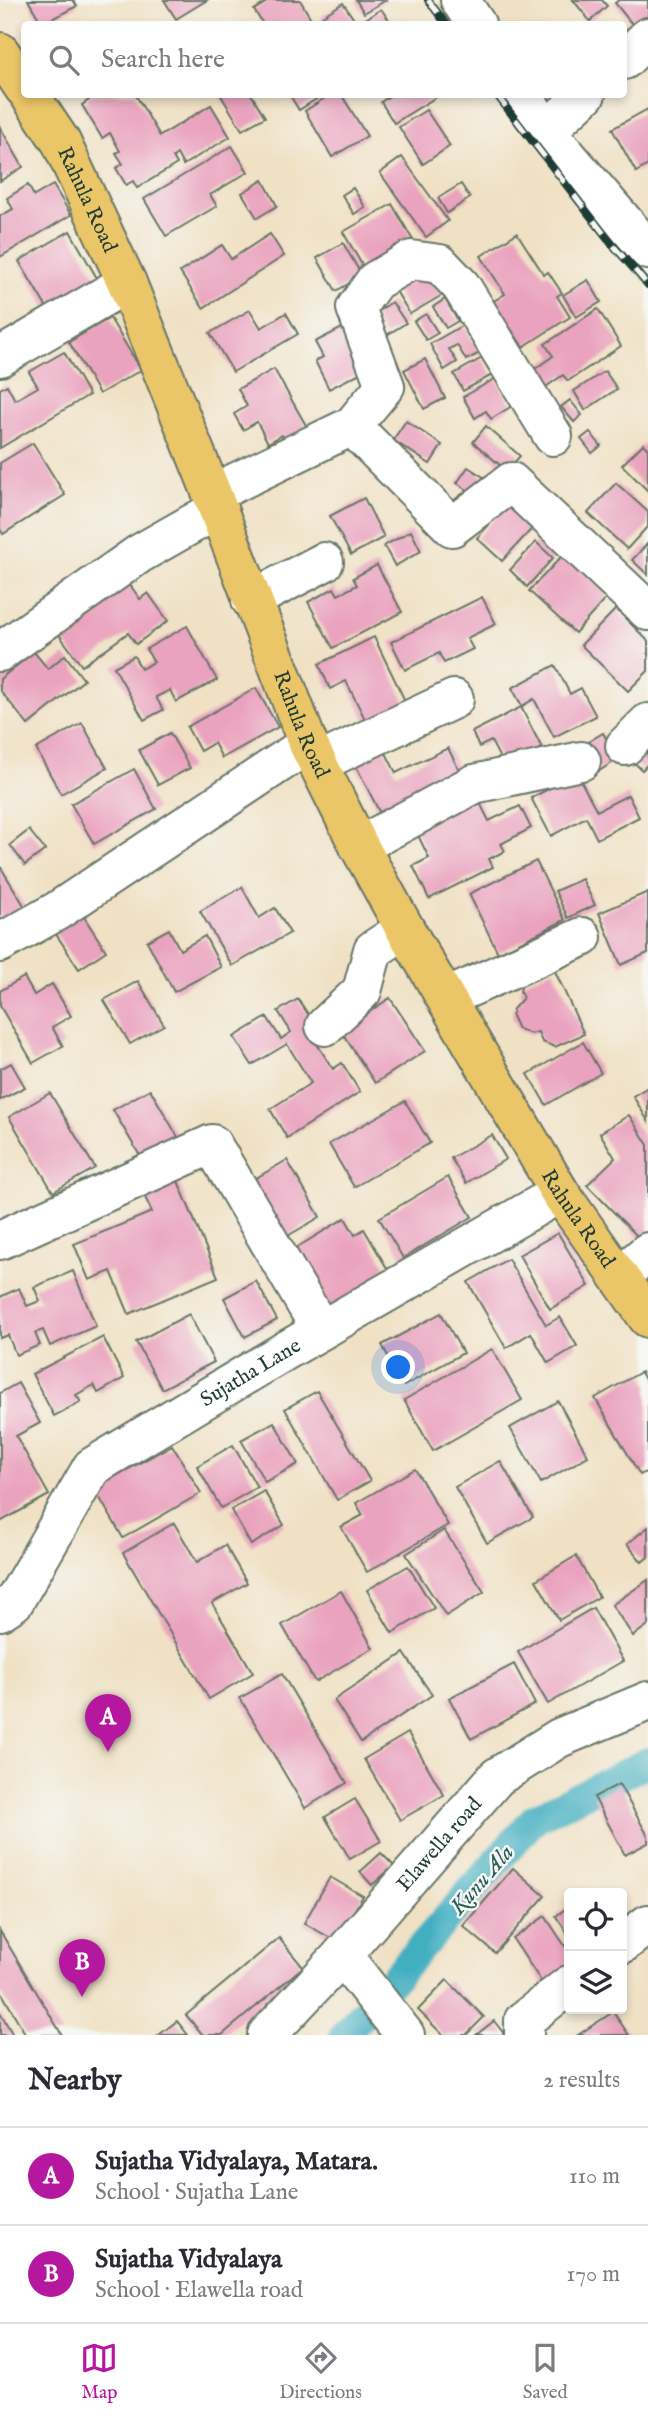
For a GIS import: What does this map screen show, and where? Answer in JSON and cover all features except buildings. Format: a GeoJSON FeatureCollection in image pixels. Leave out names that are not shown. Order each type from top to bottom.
{"type":"FeatureCollection","features":[{"type":"Feature","properties":{"kind":"main road"},"geometry":{"type":"LineString","coordinates":[[0,52],[21,84]]}},
{"type":"Feature","properties":{"kind":"main road","name":"Rahula Road"},"geometry":{"type":"LineString","coordinates":[[32,98],[61,142],[127,283],[313,754],[359,846],[560,1193],[634,1264],[648,1318]]}},
{"type":"Feature","properties":{"kind":"street"},"geometry":{"type":"LineString","coordinates":[[460,0],[474,21]]}},
{"type":"Feature","properties":{"kind":"street"},"geometry":{"type":"LineString","coordinates":[[627,57],[648,37]]}},
{"type":"Feature","properties":{"kind":"street"},"geometry":{"type":"LineString","coordinates":[[525,98],[546,131],[648,250]]}},
{"type":"Feature","properties":{"kind":"street"},"geometry":{"type":"LineString","coordinates":[[546,131],[582,98]]}},
{"type":"Feature","properties":{"kind":"street"},"geometry":{"type":"LineString","coordinates":[[0,652],[215,501],[352,426],[385,386],[355,308],[376,281],[411,260],[440,264],[461,286],[554,436]]}},
{"type":"Feature","properties":{"kind":"street"},"geometry":{"type":"LineString","coordinates":[[0,357],[127,283]]}},
{"type":"Feature","properties":{"kind":"street"},"geometry":{"type":"LineString","coordinates":[[352,426],[452,527],[511,482],[648,611]]}},
{"type":"Feature","properties":{"kind":"street"},"geometry":{"type":"LineString","coordinates":[[251,600],[324,562]]}},
{"type":"Feature","properties":{"kind":"street"},"geometry":{"type":"LineString","coordinates":[[0,943],[313,754],[454,699]]}},
{"type":"Feature","properties":{"kind":"street"},"geometry":{"type":"LineString","coordinates":[[359,846],[474,784],[581,761]]}},
{"type":"Feature","properties":{"kind":"street"},"geometry":{"type":"LineString","coordinates":[[325,1026],[362,991],[373,950],[405,929]]}},
{"type":"Feature","properties":{"kind":"street"},"geometry":{"type":"LineString","coordinates":[[446,998],[582,937]]}},
{"type":"Feature","properties":{"kind":"street"},"geometry":{"type":"LineString","coordinates":[[0,1240],[212,1144],[321,1330]]}},
{"type":"Feature","properties":{"kind":"street","name":"Sujatha Lane"},"geometry":{"type":"LineString","coordinates":[[0,1611],[14,1602],[92,1467],[321,1330],[560,1193]]}},
{"type":"Feature","properties":{"kind":"street","name":"Elawella road"},"geometry":{"type":"LineString","coordinates":[[273,2033],[497,1777],[559,1738],[648,1701]]}},
{"type":"Feature","properties":{"kind":"street"},"geometry":{"type":"LineString","coordinates":[[627,1940],[648,1924]]}},
{"type":"Feature","properties":{"kind":"street"},"geometry":{"type":"LineString","coordinates":[[342,1955],[405,2035]]}},
{"type":"Feature","properties":{"kind":"street"},"geometry":{"type":"LineString","coordinates":[[524,2035],[524,2020],[564,1989]]}},
{"type":"Feature","properties":{"kind":"waterway","name":"Kunu Ala"},"geometry":{"type":"LineString","coordinates":[[344,2035],[535,1818],[648,1762]]}},
{"type":"Feature","properties":{"kind":"railway"},"geometry":{"type":"LineString","coordinates":[[428,0],[444,21]]}},
{"type":"Feature","properties":{"kind":"railway"},"geometry":{"type":"LineString","coordinates":[[499,98],[612,244],[648,285]]}},
{"type":"Feature","properties":{"kind":"place","name":"Sujatha Vidyalaya, Matara."},"geometry":{"type":"Point","coordinates":[108,1752]}},
{"type":"Feature","properties":{"kind":"place","name":"Sujatha Vidyalaya"},"geometry":{"type":"Point","coordinates":[82,1997]}}]}
